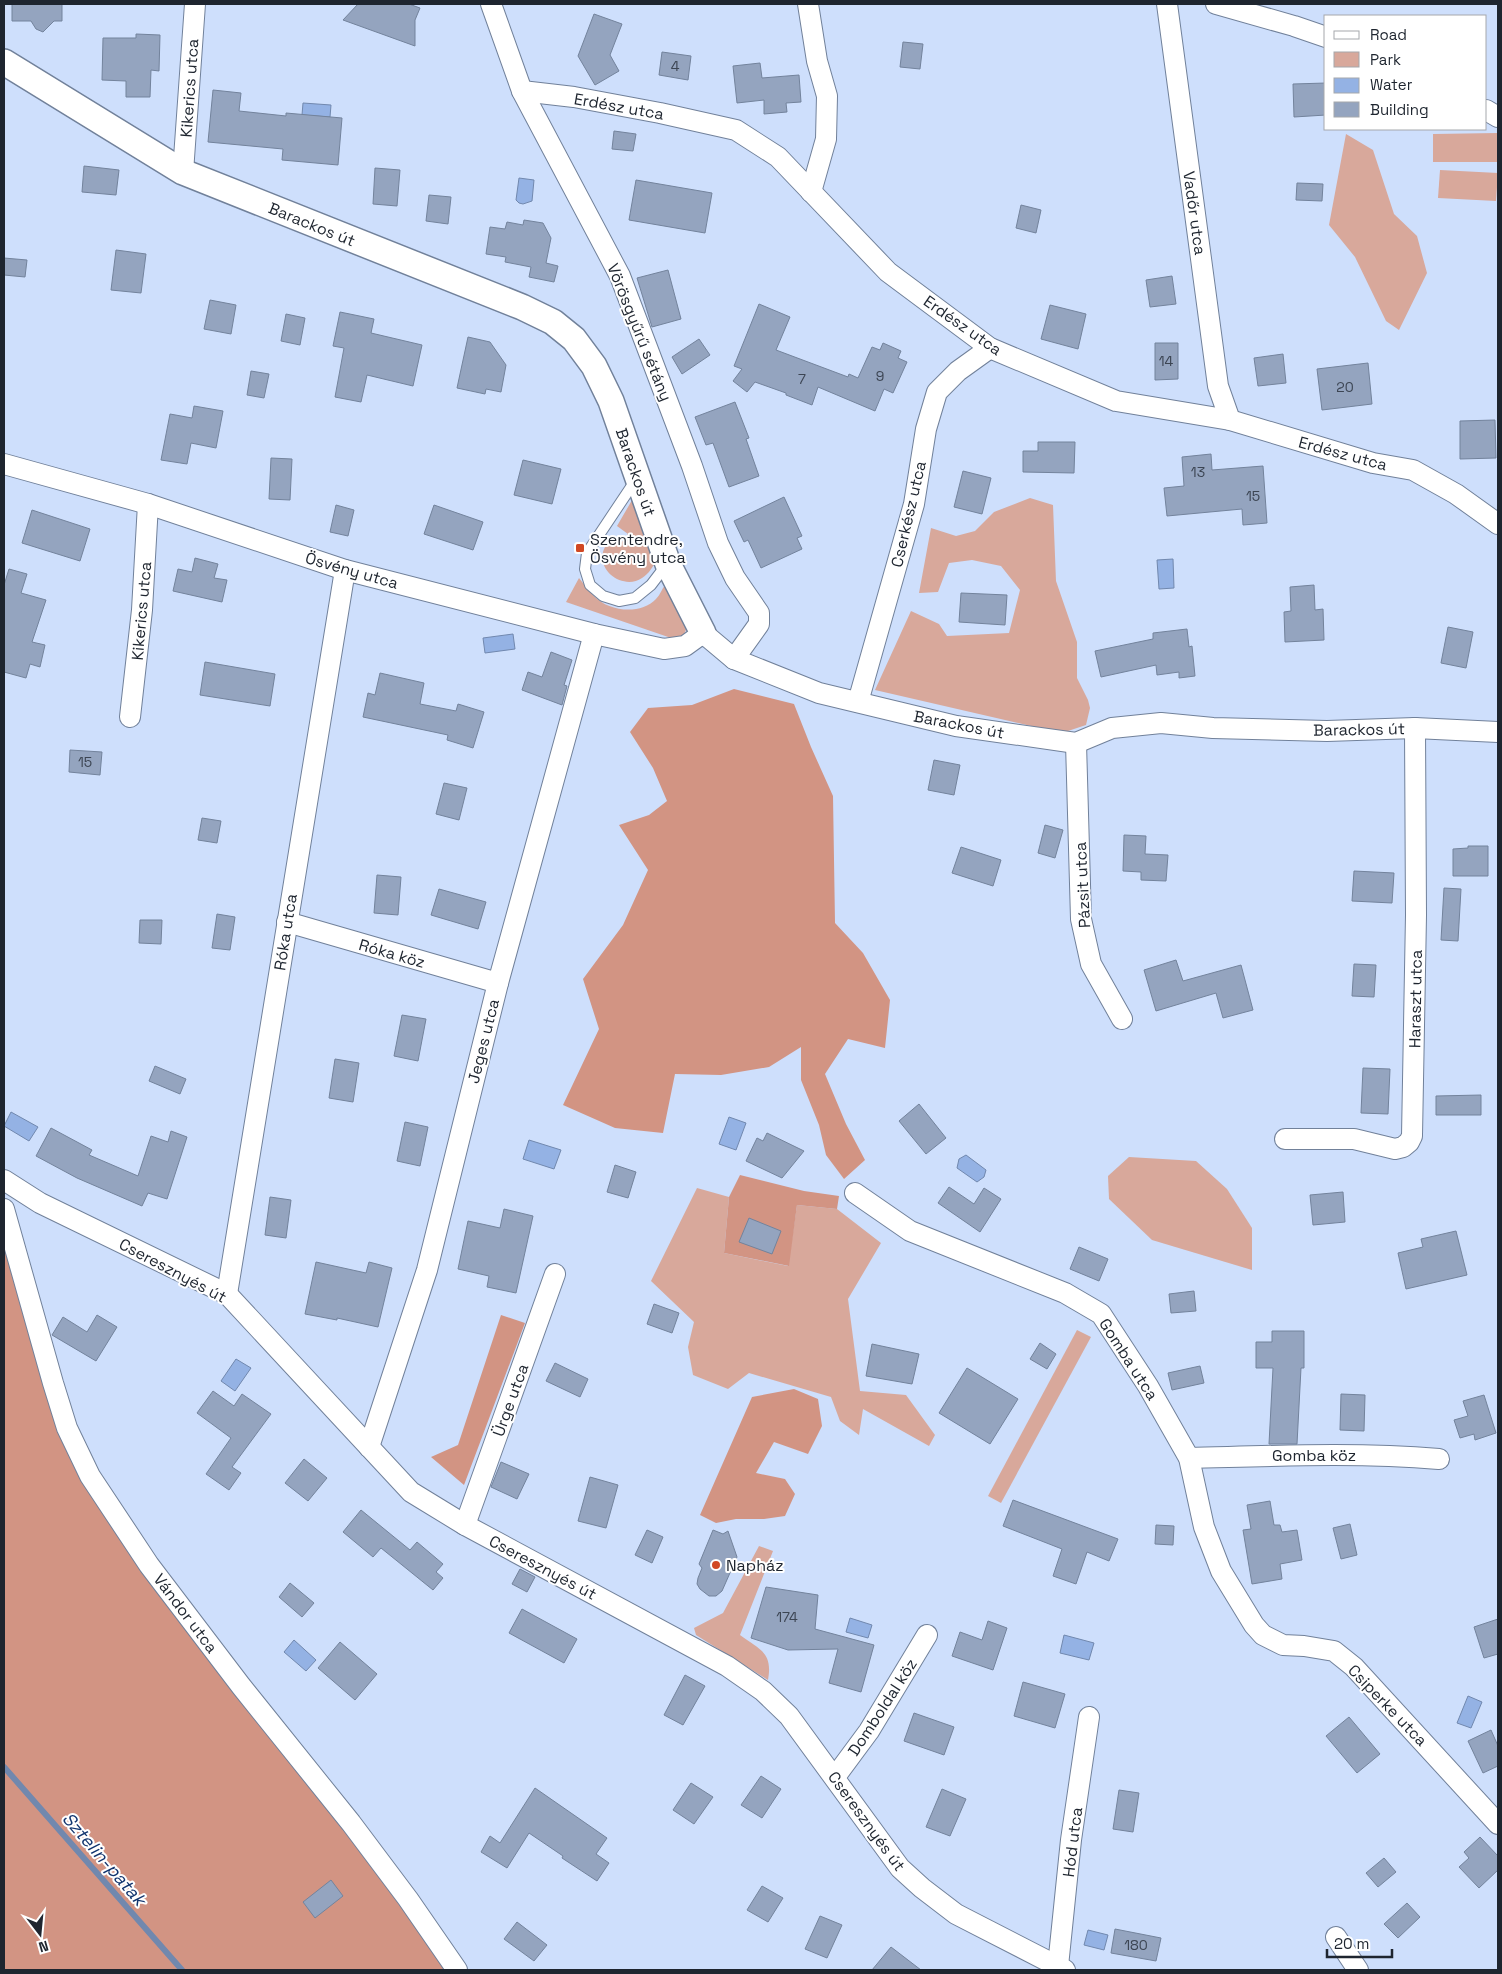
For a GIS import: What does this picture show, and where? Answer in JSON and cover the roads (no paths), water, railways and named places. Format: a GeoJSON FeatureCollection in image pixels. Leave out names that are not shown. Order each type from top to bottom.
{"type":"FeatureCollection","features":[{"type":"Feature","properties":{"kind":"street","name":"Kikerics utca"},"geometry":{"type":"LineString","coordinates":[[182,172],[195,4]]}},
{"type":"Feature","properties":{"kind":"street","name":"Vörösgyűrű sétány"},"geometry":{"type":"LineString","coordinates":[[491,4],[522,91],[620,276],[692,466],[718,543],[735,578],[759,613],[759,624],[734,659]]}},
{"type":"Feature","properties":{"kind":"street"},"geometry":{"type":"LineString","coordinates":[[808,4],[817,61],[827,96],[826,139],[811,192]]}},
{"type":"Feature","properties":{"kind":"street","name":"Vadőr utca"},"geometry":{"type":"LineString","coordinates":[[1167,4],[1218,386],[1230,420]]}},
{"type":"Feature","properties":{"kind":"street"},"geometry":{"type":"LineString","coordinates":[[1216,4],[1294,26],[1324,37]]}},
{"type":"Feature","properties":{"kind":"street","name":"Barackos út"},"geometry":{"type":"LineString","coordinates":[[4,62],[182,172],[522,307],[553,322],[574,340],[594,366],[611,401],[668,564],[703,633],[734,659],[819,693],[956,726],[1076,742],[1112,728],[1161,722],[1212,728],[1327,731],[1415,728],[1498,732]]}},
{"type":"Feature","properties":{"kind":"street","name":"Erdész utca"},"geometry":{"type":"LineString","coordinates":[[522,91],[574,97],[736,130],[778,157],[888,272],[990,348],[1116,401],[1230,420],[1373,463],[1414,470],[1456,494],[1498,524]]}},
{"type":"Feature","properties":{"kind":"street"},"geometry":{"type":"LineString","coordinates":[[1487,111],[1498,117]]}},
{"type":"Feature","properties":{"kind":"street","name":"Cserkész utca"},"geometry":{"type":"LineString","coordinates":[[858,702],[914,504],[926,429],[937,392],[958,372],[990,348]]}},
{"type":"Feature","properties":{"kind":"street","name":"Ösvény utca"},"geometry":{"type":"LineString","coordinates":[[4,464],[148,504],[345,570],[594,634],[664,649],[685,646],[703,633]]}},
{"type":"Feature","properties":{"kind":"street","name":"Kikerics utca"},"geometry":{"type":"LineString","coordinates":[[130,717],[142,610],[148,504]]}},
{"type":"Feature","properties":{"kind":"street","name":"Róka utca"},"geometry":{"type":"LineString","coordinates":[[227,1294],[345,570]]}},
{"type":"Feature","properties":{"kind":"street","name":"Jeges utca"},"geometry":{"type":"LineString","coordinates":[[369,1446],[427,1270],[498,983],[594,634]]}},
{"type":"Feature","properties":{"kind":"street","name":"Haraszt utca"},"geometry":{"type":"LineString","coordinates":[[1284,1139],[1354,1139],[1395,1149],[1403,1147],[1412,1136],[1416,921],[1415,728]]}},
{"type":"Feature","properties":{"kind":"street","name":"Pázsit utca"},"geometry":{"type":"LineString","coordinates":[[1076,742],[1081,919],[1091,964],[1122,1019]]}},
{"type":"Feature","properties":{"kind":"street","name":"Róka köz"},"geometry":{"type":"LineString","coordinates":[[287,922],[498,983]]}},
{"type":"Feature","properties":{"kind":"street","name":"Cseresznyés út"},"geometry":{"type":"LineString","coordinates":[[4,1180],[40,1203],[227,1294],[411,1492],[465,1525],[727,1666],[763,1691],[789,1716],[835,1777],[895,1864],[956,1914],[1061,1968]]}},
{"type":"Feature","properties":{"kind":"street","name":"Gomba utca"},"geometry":{"type":"LineString","coordinates":[[856,1193],[910,1230],[1065,1293],[1101,1314],[1148,1386],[1189,1458],[1204,1527],[1221,1571],[1254,1625]]}},
{"type":"Feature","properties":{"kind":"street","name":"Vándor utca"},"geometry":{"type":"LineString","coordinates":[[4,1209],[27,1297],[56,1392],[68,1428],[90,1476],[149,1565],[241,1686],[351,1822],[408,1899],[456,1970]]}},
{"type":"Feature","properties":{"kind":"street","name":"Ürge utca"},"geometry":{"type":"LineString","coordinates":[[465,1525],[555,1274]]}},
{"type":"Feature","properties":{"kind":"street","name":"Gomba köz"},"geometry":{"type":"LineString","coordinates":[[1189,1458],[1326,1454],[1391,1455],[1439,1460]]}},
{"type":"Feature","properties":{"kind":"street","name":"Csiperke utca"},"geometry":{"type":"LineString","coordinates":[[1254,1625],[1263,1635],[1282,1645],[1304,1646],[1334,1651],[1354,1667],[1498,1824]]}},
{"type":"Feature","properties":{"kind":"street","name":"Domboldal köz"},"geometry":{"type":"LineString","coordinates":[[835,1777],[869,1731],[927,1635]]}},
{"type":"Feature","properties":{"kind":"street","name":"Hód utca"},"geometry":{"type":"LineString","coordinates":[[1061,1968],[1071,1840],[1089,1717]]}},
{"type":"Feature","properties":{"kind":"street"},"geometry":{"type":"LineString","coordinates":[[1336,1938],[1358,1970]]}},
{"type":"Feature","properties":{"kind":"lane"},"geometry":{"type":"LineString","coordinates":[[637,477],[587,553],[585,569],[590,585],[603,596],[620,601],[635,598],[651,585],[668,564]]}},
{"type":"Feature","properties":{"kind":"water"},"geometry":{"type":"Polygon","coordinates":[[[303,103],[331,105],[330,117],[302,115],[303,103]]]}},
{"type":"Feature","properties":{"kind":"water"},"geometry":{"type":"Polygon","coordinates":[[[519,178],[534,180],[532,201],[523,204],[516,200],[519,178]]]}},
{"type":"Feature","properties":{"kind":"water"},"geometry":{"type":"Polygon","coordinates":[[[1173,559],[1174,588],[1159,589],[1157,560],[1173,559]]]}},
{"type":"Feature","properties":{"kind":"water"},"geometry":{"type":"Polygon","coordinates":[[[513,634],[515,649],[485,653],[483,638],[513,634]]]}},
{"type":"Feature","properties":{"kind":"water"},"geometry":{"type":"Polygon","coordinates":[[[11,1112],[38,1127],[29,1141],[4,1126],[11,1112]]]}},
{"type":"Feature","properties":{"kind":"water"},"geometry":{"type":"Polygon","coordinates":[[[729,1117],[746,1123],[736,1150],[719,1144],[729,1117]]]}},
{"type":"Feature","properties":{"kind":"water"},"geometry":{"type":"Polygon","coordinates":[[[529,1140],[561,1150],[554,1169],[523,1159],[529,1140]]]}},
{"type":"Feature","properties":{"kind":"water"},"geometry":{"type":"Polygon","coordinates":[[[966,1155],[986,1170],[984,1177],[977,1182],[957,1168],[959,1159],[966,1155]]]}},
{"type":"Feature","properties":{"kind":"water"},"geometry":{"type":"Polygon","coordinates":[[[236,1359],[251,1368],[235,1391],[221,1381],[236,1359]]]}},
{"type":"Feature","properties":{"kind":"water"},"geometry":{"type":"Polygon","coordinates":[[[850,1618],[872,1625],[868,1638],[846,1632],[850,1618]]]}},
{"type":"Feature","properties":{"kind":"water"},"geometry":{"type":"Polygon","coordinates":[[[1064,1635],[1094,1643],[1089,1660],[1060,1653],[1064,1635]]]}},
{"type":"Feature","properties":{"kind":"water"},"geometry":{"type":"Polygon","coordinates":[[[294,1640],[316,1660],[306,1671],[284,1652],[294,1640]]]}},
{"type":"Feature","properties":{"kind":"water"},"geometry":{"type":"Polygon","coordinates":[[[1468,1696],[1482,1702],[1471,1728],[1457,1723],[1468,1696]]]}},
{"type":"Feature","properties":{"kind":"water"},"geometry":{"type":"Polygon","coordinates":[[[1088,1930],[1108,1935],[1104,1950],[1084,1945],[1088,1930]]]}},
{"type":"Feature","properties":{"kind":"waterway","name":"Sztelin-patak"},"geometry":{"type":"LineString","coordinates":[[4,1767],[182,1970]]}},
{"type":"Feature","properties":{"kind":"place","name":"Szentendre, Ösvény utca"},"geometry":{"type":"Point","coordinates":[580,548]}},
{"type":"Feature","properties":{"kind":"place","name":"Napház"},"geometry":{"type":"Point","coordinates":[716,1565]}}]}
